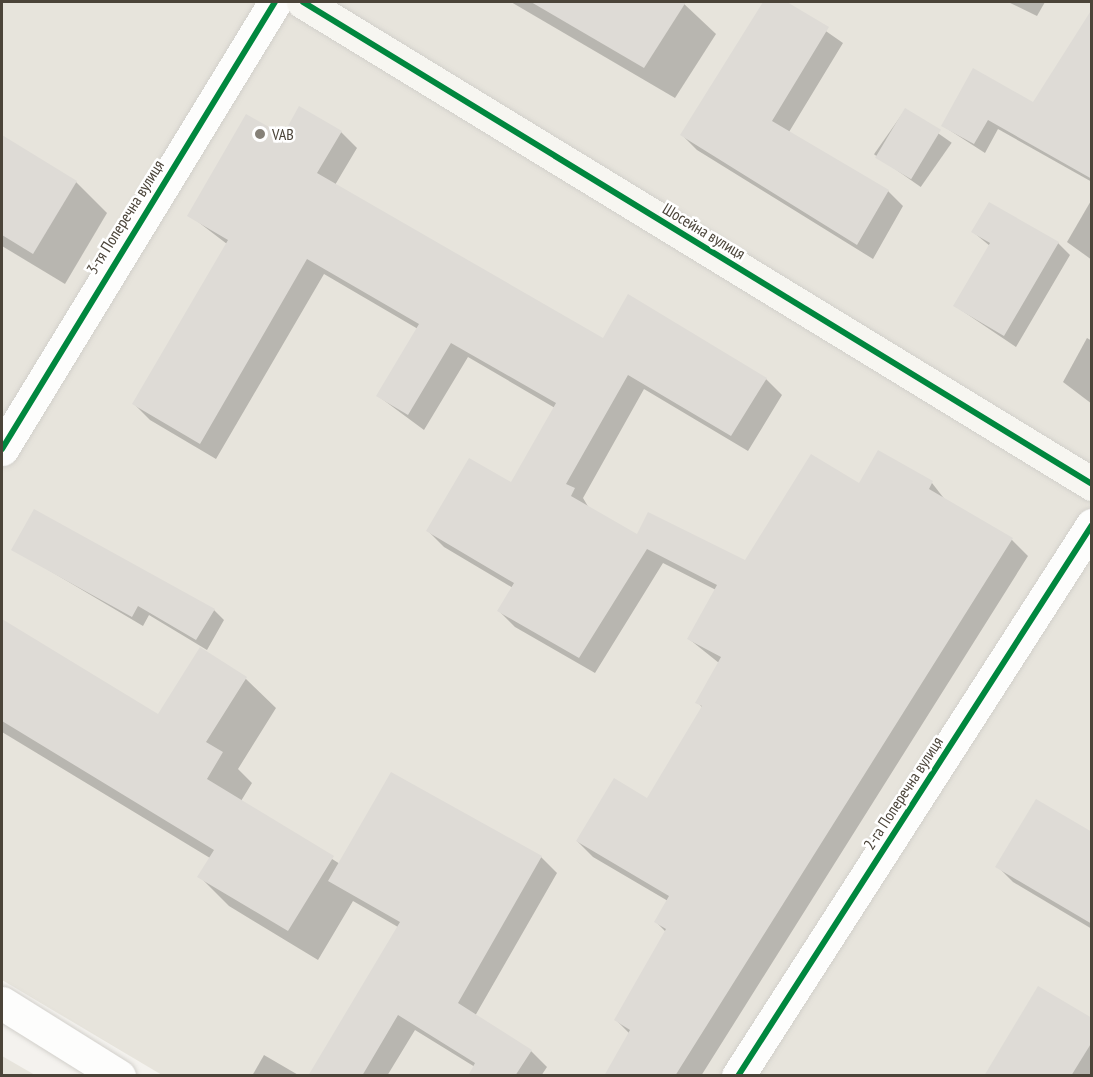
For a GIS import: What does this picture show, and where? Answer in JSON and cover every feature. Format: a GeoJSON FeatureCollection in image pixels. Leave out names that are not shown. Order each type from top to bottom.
{"type":"FeatureCollection","features":[{"type":"Feature","properties":{"kind":"street","name":"3-тя Поперечна вулиця"},"geometry":{"type":"LineString","coordinates":[[2,449],[275,2]]}},
{"type":"Feature","properties":{"kind":"street","name":"Шосейна вулиця"},"geometry":{"type":"LineString","coordinates":[[303,2],[1092,484]]}},
{"type":"Feature","properties":{"kind":"street","name":"2-га Поперечна вулиця"},"geometry":{"type":"LineString","coordinates":[[738,1076],[1092,525]]}},
{"type":"Feature","properties":{"kind":"street"},"geometry":{"type":"LineString","coordinates":[[2,1003],[119,1076]]}},
{"type":"Feature","properties":{"kind":"shaded area"},"geometry":{"type":"Polygon","coordinates":[[[2,2],[1091,2],[1091,1075],[162,1075],[2,980],[2,2]]]}},
{"type":"Feature","properties":{"kind":"shaded area"},"geometry":{"type":"Polygon","coordinates":[[[2,1056],[35,1075],[2,1075],[2,1056]]]}},
{"type":"Feature","properties":{"kind":"building"},"geometry":{"type":"Polygon","coordinates":[[[531,2],[686,2],[644,68],[531,2]]]}},
{"type":"Feature","properties":{"kind":"building"},"geometry":{"type":"Polygon","coordinates":[[[763,2],[787,2],[829,27],[772,121],[889,190],[857,245],[680,135],[763,2]]]}},
{"type":"Feature","properties":{"kind":"building"},"geometry":{"type":"Polygon","coordinates":[[[1092,9],[1092,179],[988,120],[974,144],[941,126],[973,68],[1033,102],[1092,9]]]}},
{"type":"Feature","properties":{"kind":"building"},"geometry":{"type":"Polygon","coordinates":[[[299,106],[342,131],[317,173],[603,338],[628,294],[767,378],[731,436],[628,375],[566,484],[575,488],[571,496],[637,534],[648,512],[745,560],[811,454],[859,483],[878,450],[933,481],[929,489],[1013,538],[675,1076],[604,1076],[630,1030],[614,1020],[666,929],[654,922],[669,896],[576,841],[614,778],[647,798],[702,706],[695,703],[721,657],[687,639],[717,585],[647,549],[579,658],[497,611],[514,583],[426,531],[469,458],[511,482],[556,403],[451,343],[408,415],[376,396],[419,324],[307,259],[200,444],[132,404],[228,240],[187,216],[246,114],[283,135],[299,106]]]}},
{"type":"Feature","properties":{"kind":"building"},"geometry":{"type":"Polygon","coordinates":[[[905,108],[941,130],[911,179],[875,158],[905,108]]]}},
{"type":"Feature","properties":{"kind":"building"},"geometry":{"type":"Polygon","coordinates":[[[2,135],[77,181],[33,254],[2,235],[2,135]]]}},
{"type":"Feature","properties":{"kind":"building"},"geometry":{"type":"Polygon","coordinates":[[[989,202],[1059,242],[1004,336],[953,306],[990,243],[971,232],[989,202]]]}},
{"type":"Feature","properties":{"kind":"building"},"geometry":{"type":"Polygon","coordinates":[[[34,509],[215,609],[196,640],[138,606],[132,617],[11,550],[34,509]]]}},
{"type":"Feature","properties":{"kind":"building"},"geometry":{"type":"Polygon","coordinates":[[[2,619],[158,714],[200,647],[247,677],[206,742],[223,752],[207,779],[334,856],[288,931],[197,877],[214,850],[2,721],[2,619]]]}},
{"type":"Feature","properties":{"kind":"building"},"geometry":{"type":"Polygon","coordinates":[[[391,772],[542,856],[458,1003],[532,1050],[515,1076],[468,1076],[475,1063],[398,1015],[362,1076],[308,1076],[400,922],[328,881],[391,772]]]}},
{"type":"Feature","properties":{"kind":"building"},"geometry":{"type":"Polygon","coordinates":[[[1036,799],[1092,832],[1092,924],[995,867],[1036,799]]]}},
{"type":"Feature","properties":{"kind":"building"},"geometry":{"type":"Polygon","coordinates":[[[1038,986],[1092,1018],[1092,1042],[1071,1076],[984,1076],[1038,986]]]}},
{"type":"Feature","properties":{"kind":"cycle path"},"geometry":{"type":"LineString","coordinates":[[2,449],[275,2]]}},
{"type":"Feature","properties":{"kind":"cycle path"},"geometry":{"type":"LineString","coordinates":[[303,2],[1092,484]]}},
{"type":"Feature","properties":{"kind":"cycle path"},"geometry":{"type":"LineString","coordinates":[[738,1076],[1092,525]]}},
{"type":"Feature","properties":{"kind":"place","name":"VAB"},"geometry":{"type":"Point","coordinates":[260,134]}}]}
